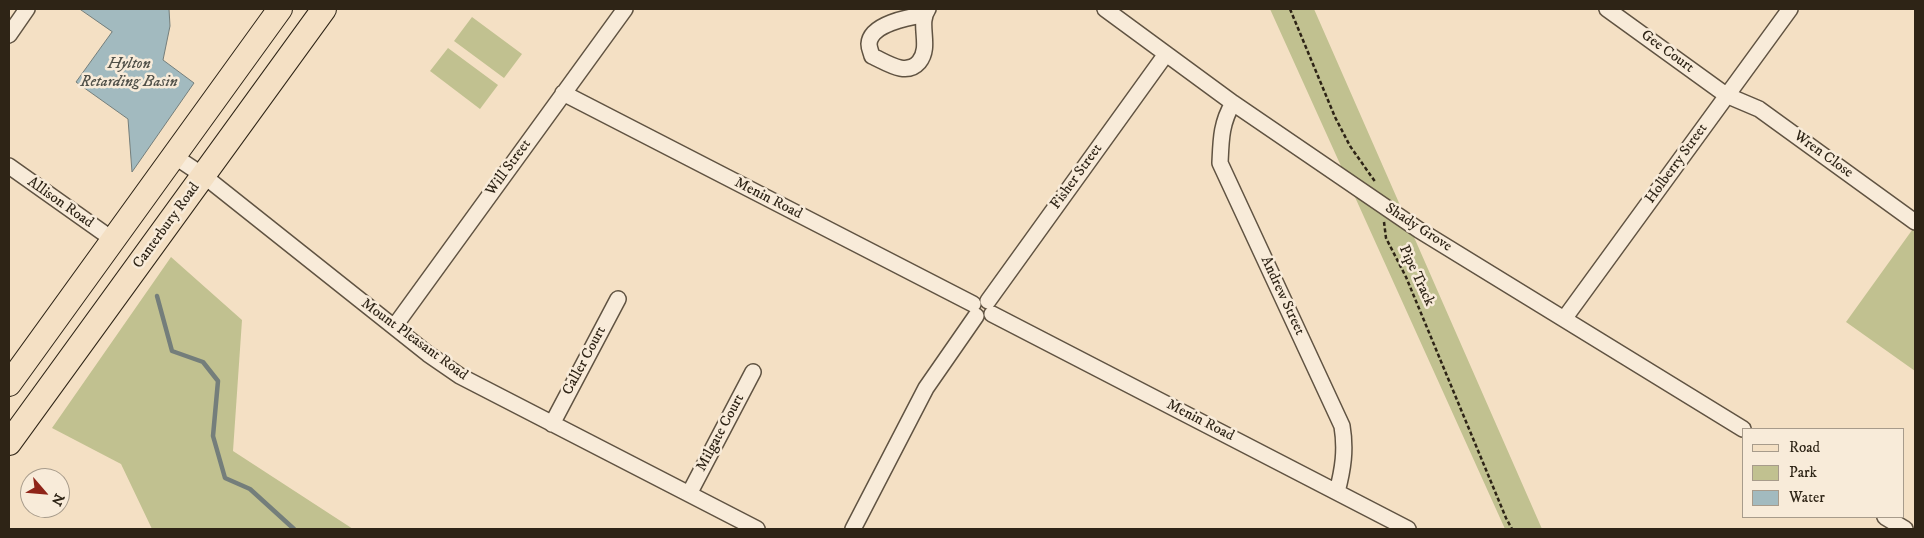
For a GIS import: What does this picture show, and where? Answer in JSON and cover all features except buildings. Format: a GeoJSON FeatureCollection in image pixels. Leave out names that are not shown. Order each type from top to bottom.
{"type":"FeatureCollection","features":[{"type":"Feature","properties":{"kind":"main road"},"geometry":{"type":"LineString","coordinates":[[9,384],[280,9]]}},
{"type":"Feature","properties":{"kind":"main road","name":"Canterbury Road"},"geometry":{"type":"LineString","coordinates":[[9,443],[324,9]]}},
{"type":"Feature","properties":{"kind":"street"},"geometry":{"type":"LineString","coordinates":[[9,35],[27,9]]}},
{"type":"Feature","properties":{"kind":"street","name":"Will Street"},"geometry":{"type":"LineString","coordinates":[[394,327],[625,9]]}},
{"type":"Feature","properties":{"kind":"street","name":"Shady Grove"},"geometry":{"type":"LineString","coordinates":[[1105,9],[1234,103],[1381,205],[1742,428]]}},
{"type":"Feature","properties":{"kind":"street","name":"Gee Court"},"geometry":{"type":"LineString","coordinates":[[1607,9],[1726,96]]}},
{"type":"Feature","properties":{"kind":"street","name":"Holberry Street"},"geometry":{"type":"LineString","coordinates":[[1564,319],[1790,9]]}},
{"type":"Feature","properties":{"kind":"street","name":"Fisher Street"},"geometry":{"type":"LineString","coordinates":[[990,307],[1166,54]]}},
{"type":"Feature","properties":{"kind":"street","name":"Menin Road"},"geometry":{"type":"LineString","coordinates":[[563,93],[974,310]]}},
{"type":"Feature","properties":{"kind":"street","name":"Wren Close"},"geometry":{"type":"LineString","coordinates":[[1726,96],[1759,109],[1915,222]]}},
{"type":"Feature","properties":{"kind":"street","name":"Andrew Street"},"geometry":{"type":"LineString","coordinates":[[1234,103],[1225,117],[1221,139],[1220,163],[1342,426],[1345,445],[1343,470],[1337,492]]}},
{"type":"Feature","properties":{"kind":"street","name":"Mount Pleasant Road"},"geometry":{"type":"LineString","coordinates":[[174,156],[204,176],[428,354],[460,376],[757,529]]}},
{"type":"Feature","properties":{"kind":"street","name":"Allison Road"},"geometry":{"type":"LineString","coordinates":[[9,166],[112,240]]}},
{"type":"Feature","properties":{"kind":"street","name":"Caller Court"},"geometry":{"type":"LineString","coordinates":[[552,424],[618,299]]}},
{"type":"Feature","properties":{"kind":"street"},"geometry":{"type":"LineString","coordinates":[[853,529],[926,388],[979,299],[990,307]]}},
{"type":"Feature","properties":{"kind":"street","name":"Menin Road"},"geometry":{"type":"LineString","coordinates":[[990,307],[1408,529]]}},
{"type":"Feature","properties":{"kind":"street","name":"Milgate Court"},"geometry":{"type":"LineString","coordinates":[[689,494],[753,372]]}},
{"type":"Feature","properties":{"kind":"street"},"geometry":{"type":"LineString","coordinates":[[1886,518],[1905,529]]}},
{"type":"Feature","properties":{"kind":"path","name":"Pipe Track"},"geometry":{"type":"LineString","coordinates":[[1290,9],[1335,117],[1350,146],[1384,195],[1381,205],[1386,238],[1406,277],[1512,529]]}},
{"type":"Feature","properties":{"kind":"green space"},"geometry":{"type":"Polygon","coordinates":[[[1270,9],[1314,9],[1542,529],[1505,529],[1270,9]]]}},
{"type":"Feature","properties":{"kind":"green space"},"geometry":{"type":"Polygon","coordinates":[[[472,17],[522,54],[504,78],[454,41],[472,17]]]}},
{"type":"Feature","properties":{"kind":"green space"},"geometry":{"type":"Polygon","coordinates":[[[448,48],[498,85],[480,109],[430,71],[448,48]]]}},
{"type":"Feature","properties":{"kind":"green space"},"geometry":{"type":"Polygon","coordinates":[[[1915,226],[1915,371],[1846,322],[1915,226]]]}},
{"type":"Feature","properties":{"kind":"green space"},"geometry":{"type":"Polygon","coordinates":[[[171,257],[242,320],[233,451],[353,529],[152,529],[121,464],[52,428],[171,257]]]}},
{"type":"Feature","properties":{"kind":"water","name":"Hylton Retarding Basin"},"geometry":{"type":"Polygon","coordinates":[[[80,9],[169,9],[170,26],[163,60],[194,83],[132,172],[128,119],[76,82],[112,32],[80,9]]]}},
{"type":"Feature","properties":{"kind":"waterway"},"geometry":{"type":"LineString","coordinates":[[157,296],[172,351],[203,362],[218,381],[213,436],[225,478],[250,489],[294,529]]}}]}
